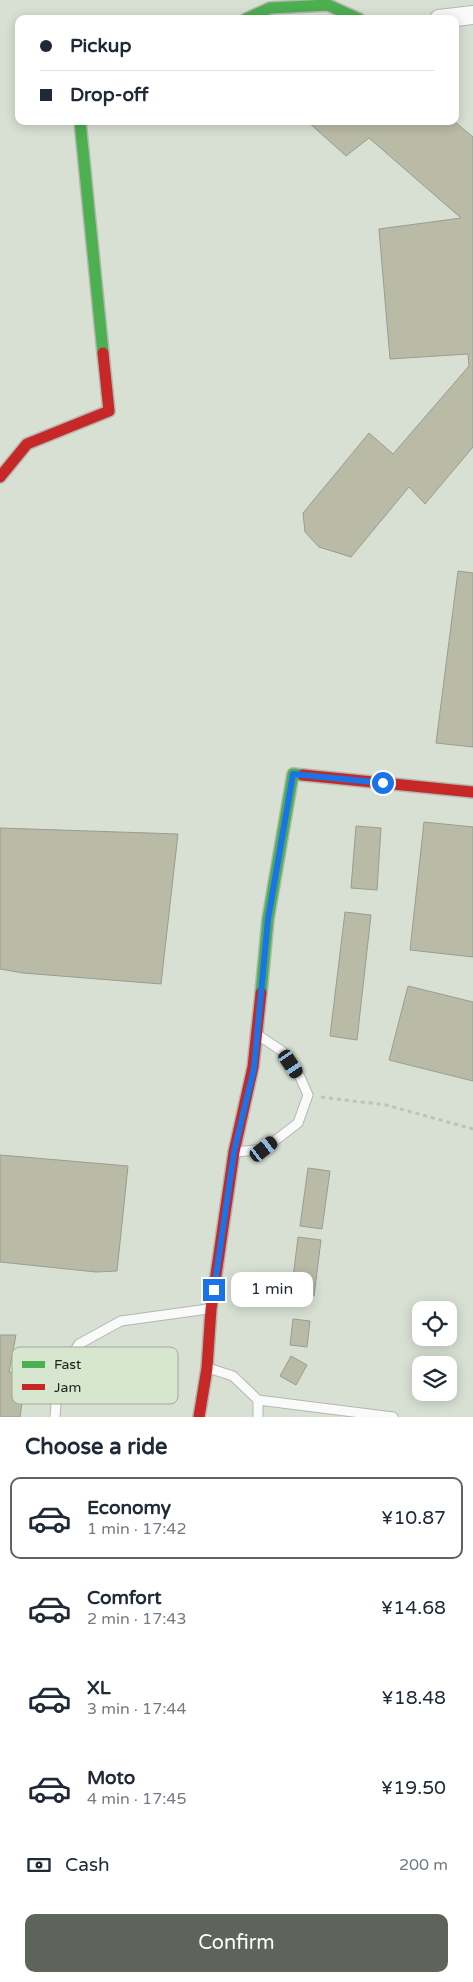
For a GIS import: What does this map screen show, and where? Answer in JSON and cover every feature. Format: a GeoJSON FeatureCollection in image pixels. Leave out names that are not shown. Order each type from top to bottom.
{"type":"FeatureCollection","features":[{"type":"Feature","properties":{"kind":"street"},"geometry":{"type":"LineString","coordinates":[[255,15],[270,8],[328,5],[350,15]]}},
{"type":"Feature","properties":{"kind":"street"},"geometry":{"type":"LineString","coordinates":[[459,17],[473,15]]}},
{"type":"Feature","properties":{"kind":"street"},"geometry":{"type":"LineString","coordinates":[[0,476],[27,444],[109,411],[80,125]]}},
{"type":"Feature","properties":{"kind":"street"},"geometry":{"type":"LineString","coordinates":[[199,1417],[207,1368],[211,1309],[234,1152],[254,1068],[268,919],[293,774],[473,792]]}},
{"type":"Feature","properties":{"kind":"lane"},"geometry":{"type":"LineString","coordinates":[[234,1152],[264,1149],[298,1123],[308,1095],[300,1077],[282,1051],[257,1034]]}},
{"type":"Feature","properties":{"kind":"lane"},"geometry":{"type":"LineString","coordinates":[[77,1347],[79,1344],[122,1321],[211,1309]]}},
{"type":"Feature","properties":{"kind":"lane"},"geometry":{"type":"LineString","coordinates":[[207,1368],[233,1376],[258,1400],[393,1417]]}},
{"type":"Feature","properties":{"kind":"lane"},"geometry":{"type":"LineString","coordinates":[[258,1400],[258,1417]]}},
{"type":"Feature","properties":{"kind":"lane"},"geometry":{"type":"LineString","coordinates":[[55,1417],[56,1404]]}},
{"type":"Feature","properties":{"kind":"path"},"geometry":{"type":"LineString","coordinates":[[308,1095],[386,1104],[473,1129]]}},
{"type":"Feature","properties":{"kind":"building"},"geometry":{"type":"Polygon","coordinates":[[[311,125],[459,125],[473,137],[473,447],[425,504],[409,487],[351,557],[319,547],[305,532],[303,513],[369,433],[393,454],[469,366],[468,354],[390,359],[379,229],[461,218],[369,138],[346,156],[311,125]]]}},
{"type":"Feature","properties":{"kind":"building"},"geometry":{"type":"Polygon","coordinates":[[[458,571],[473,573],[473,747],[436,743],[458,571]]]}},
{"type":"Feature","properties":{"kind":"building"},"geometry":{"type":"Polygon","coordinates":[[[424,822],[473,827],[473,957],[410,950],[424,822]]]}},
{"type":"Feature","properties":{"kind":"building"},"geometry":{"type":"Polygon","coordinates":[[[356,826],[381,828],[377,890],[351,888],[356,826]]]}},
{"type":"Feature","properties":{"kind":"building"},"geometry":{"type":"Polygon","coordinates":[[[0,828],[178,834],[161,984],[23,973],[0,969],[0,828]]]}},
{"type":"Feature","properties":{"kind":"building"},"geometry":{"type":"Polygon","coordinates":[[[345,912],[371,915],[357,1040],[330,1036],[345,912]]]}},
{"type":"Feature","properties":{"kind":"building"},"geometry":{"type":"Polygon","coordinates":[[[408,986],[473,1002],[473,1081],[389,1060],[408,986]]]}},
{"type":"Feature","properties":{"kind":"building"},"geometry":{"type":"Polygon","coordinates":[[[0,1155],[128,1166],[117,1271],[96,1272],[0,1262],[0,1155]]]}},
{"type":"Feature","properties":{"kind":"building"},"geometry":{"type":"Polygon","coordinates":[[[308,1168],[330,1171],[322,1229],[300,1226],[308,1168]]]}},
{"type":"Feature","properties":{"kind":"building"},"geometry":{"type":"Polygon","coordinates":[[[298,1237],[321,1240],[314,1296],[291,1294],[298,1237]]]}},
{"type":"Feature","properties":{"kind":"building"},"geometry":{"type":"Polygon","coordinates":[[[293,1319],[310,1321],[307,1347],[290,1345],[293,1319]]]}},
{"type":"Feature","properties":{"kind":"building"},"geometry":{"type":"Polygon","coordinates":[[[0,1335],[16,1335],[14,1347],[12,1347],[9,1372],[12,1372],[12,1404],[22,1404],[20,1417],[0,1417],[0,1335]]]}},
{"type":"Feature","properties":{"kind":"building"},"geometry":{"type":"Polygon","coordinates":[[[291,1356],[307,1365],[296,1385],[280,1376],[291,1356]]]}},
{"type":"Feature","properties":{"kind":"traffic: fast"},"geometry":{"type":"LineString","coordinates":[[255,15],[270,8],[328,5],[350,15]]}},
{"type":"Feature","properties":{"kind":"traffic: fast"},"geometry":{"type":"LineString","coordinates":[[80,125],[103,353]]}},
{"type":"Feature","properties":{"kind":"traffic: fast"},"geometry":{"type":"LineString","coordinates":[[261,993],[268,919],[293,774],[303,775]]}},
{"type":"Feature","properties":{"kind":"traffic: jam"},"geometry":{"type":"LineString","coordinates":[[0,477],[27,444],[109,411],[103,353]]}},
{"type":"Feature","properties":{"kind":"traffic: jam"},"geometry":{"type":"LineString","coordinates":[[303,775],[473,792]]}},
{"type":"Feature","properties":{"kind":"traffic: jam"},"geometry":{"type":"LineString","coordinates":[[199,1417],[207,1368],[211,1309],[234,1152],[253,1067],[261,993]]}},
{"type":"Feature","properties":{"kind":"route"},"geometry":{"type":"LineString","coordinates":[[214,1290],[234,1152],[254,1068],[268,919],[293,774],[383,783]]}}]}
